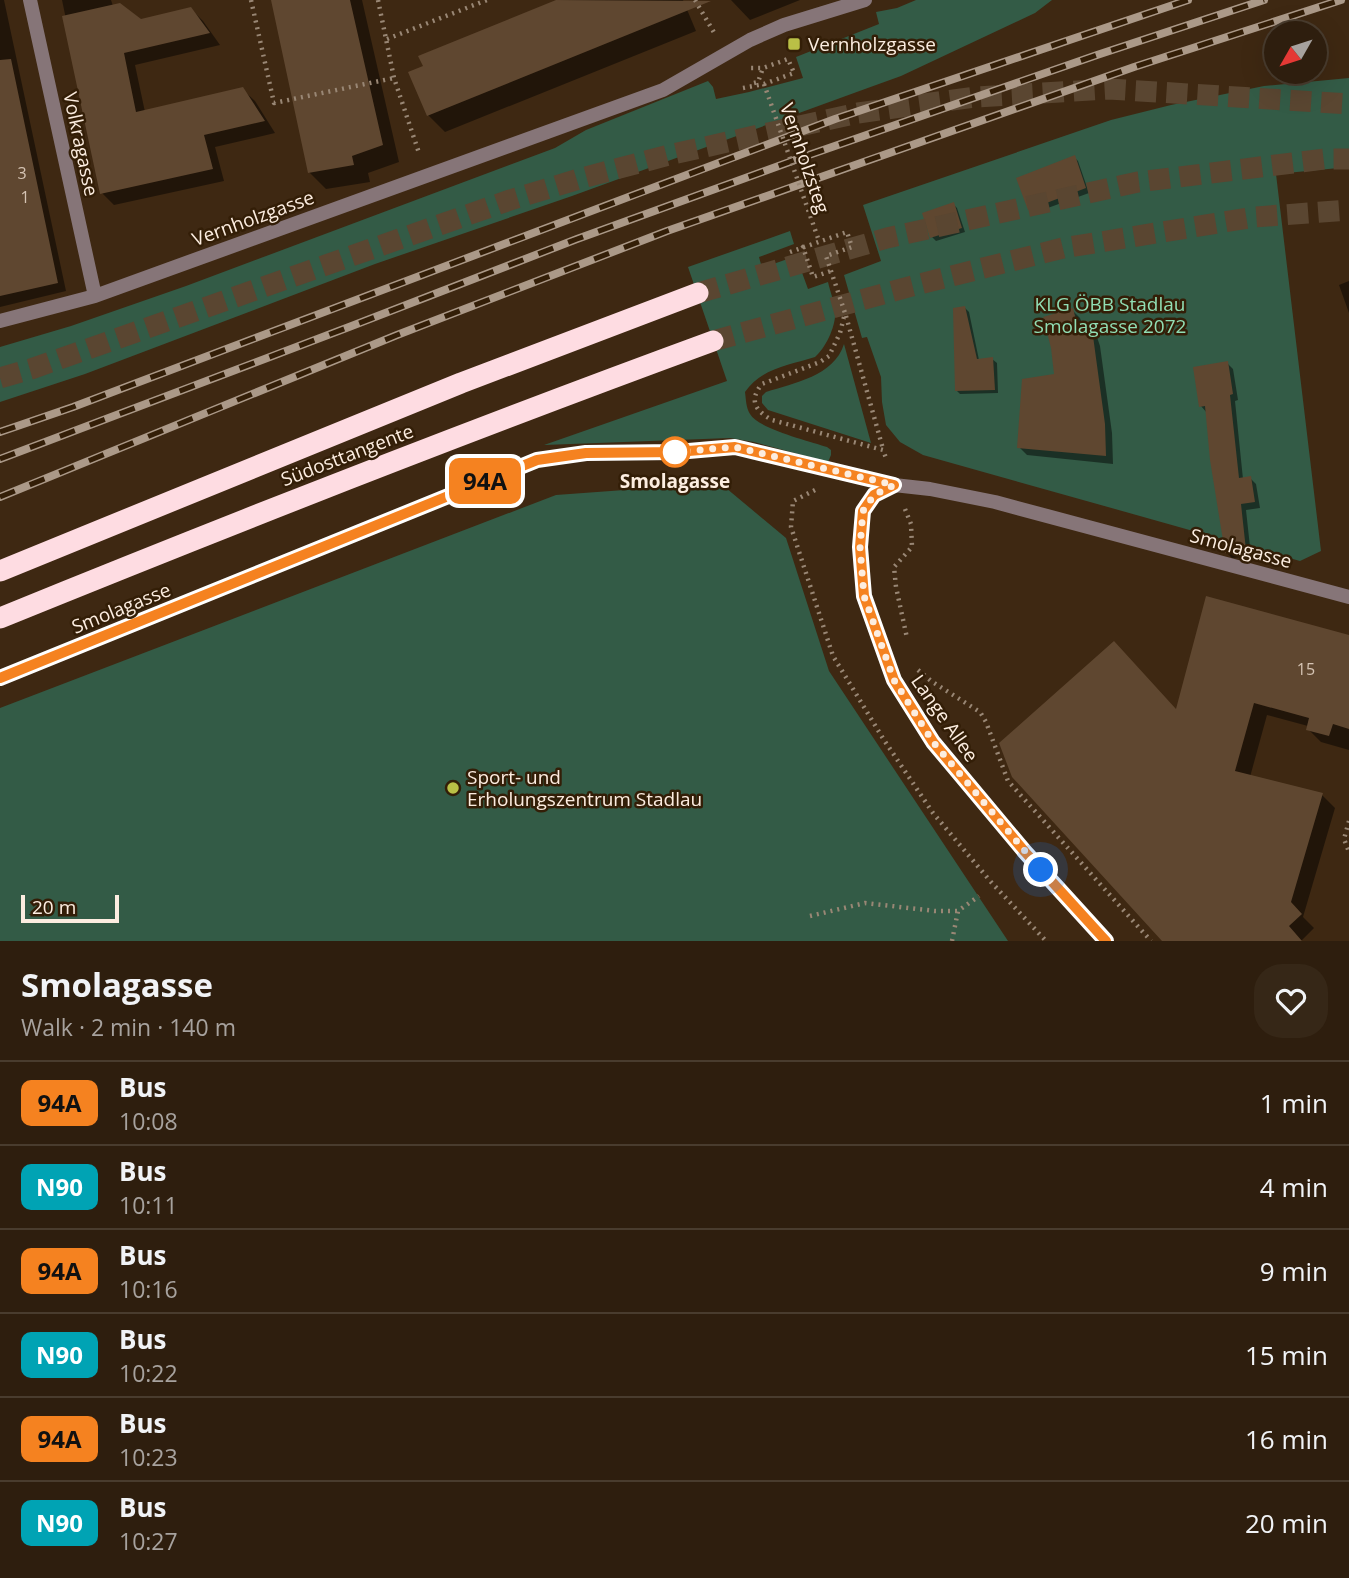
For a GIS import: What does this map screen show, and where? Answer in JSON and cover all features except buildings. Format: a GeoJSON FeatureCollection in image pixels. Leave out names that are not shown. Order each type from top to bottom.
{"type":"FeatureCollection","features":[{"type":"Feature","properties":{"kind":"highway","name":"Südosttangente"},"geometry":{"type":"LineString","coordinates":[[0,571],[461,383],[698,293]]}},
{"type":"Feature","properties":{"kind":"highway","name":"Südosttangente"},"geometry":{"type":"LineString","coordinates":[[0,618],[385,464],[713,341]]}},
{"type":"Feature","properties":{"kind":"street","name":"Volkragasse"},"geometry":{"type":"LineString","coordinates":[[30,0],[95,296]]}},
{"type":"Feature","properties":{"kind":"street","name":"Vernholzgasse"},"geometry":{"type":"LineString","coordinates":[[0,321],[95,296],[663,90],[750,40],[784,25],[865,0]]}},
{"type":"Feature","properties":{"kind":"street","name":"Smolagasse"},"geometry":{"type":"LineString","coordinates":[[0,678],[537,460],[586,453],[677,452],[735,447],[894,485],[995,502],[1349,597]]}},
{"type":"Feature","properties":{"kind":"street","name":"Lange Allee"},"geometry":{"type":"LineString","coordinates":[[894,485],[874,495],[863,511],[860,547],[864,596],[894,680],[933,742],[1025,852],[1106,941]]}},
{"type":"Feature","properties":{"kind":"path"},"geometry":{"type":"LineString","coordinates":[[251,0],[274,103],[394,78]]}},
{"type":"Feature","properties":{"kind":"path"},"geometry":{"type":"LineString","coordinates":[[378,0],[394,78],[419,153]]}},
{"type":"Feature","properties":{"kind":"path"},"geometry":{"type":"LineString","coordinates":[[387,40],[487,0]]}},
{"type":"Feature","properties":{"kind":"path"},"geometry":{"type":"LineString","coordinates":[[695,0],[721,43]]}},
{"type":"Feature","properties":{"kind":"path"},"geometry":{"type":"LineString","coordinates":[[788,59],[794,73],[764,84],[743,88],[758,82],[765,68],[788,59]]}},
{"type":"Feature","properties":{"kind":"path","name":"Vernholzsteg"},"geometry":{"type":"LineString","coordinates":[[764,84],[819,241]]}},
{"type":"Feature","properties":{"kind":"path"},"geometry":{"type":"LineString","coordinates":[[831,271],[813,277],[803,247],[790,252],[819,241],[847,232],[852,247],[826,256],[831,271],[845,313],[894,485]]}},
{"type":"Feature","properties":{"kind":"path"},"geometry":{"type":"LineString","coordinates":[[845,313],[840,333],[829,356],[821,362],[762,384],[756,391],[755,406],[772,420],[883,450]]}},
{"type":"Feature","properties":{"kind":"path"},"geometry":{"type":"LineString","coordinates":[[807,486],[846,473]]}},
{"type":"Feature","properties":{"kind":"path"},"geometry":{"type":"LineString","coordinates":[[909,645],[894,567],[912,547],[911,524]]}},
{"type":"Feature","properties":{"kind":"path"},"geometry":{"type":"LineString","coordinates":[[915,663],[918,670],[931,681],[980,712],[1009,781],[1151,941]]}},
{"type":"Feature","properties":{"kind":"path"},"geometry":{"type":"LineString","coordinates":[[1349,821],[1344,839],[1349,852]]}},
{"type":"Feature","properties":{"kind":"path"},"geometry":{"type":"LineString","coordinates":[[810,916],[865,903],[958,911],[979,895]]}},
{"type":"Feature","properties":{"kind":"path"},"geometry":{"type":"LineString","coordinates":[[952,941],[958,911]]}},
{"type":"Feature","properties":{"kind":"green space"},"geometry":{"type":"Polygon","coordinates":[[[916,0],[1052,0],[1035,13],[901,76],[572,196],[375,264],[85,374],[0,402],[0,347],[71,326],[186,286],[555,148],[586,130],[708,81],[713,87],[716,99],[803,78],[796,57],[879,24],[876,12],[897,8],[916,0]]]}},
{"type":"Feature","properties":{"kind":"green space","name":"KLG ÖBB Stadlau Smolagasse 2072"},"geometry":{"type":"Polygon","coordinates":[[[1349,78],[1349,167],[1276,174],[1321,551],[1300,561],[923,455],[900,442],[886,425],[881,377],[867,337],[862,338],[844,275],[881,261],[863,205],[1111,120],[1264,86],[1327,84],[1327,80],[1349,78]]]}},
{"type":"Feature","properties":{"kind":"green space"},"geometry":{"type":"Polygon","coordinates":[[[790,231],[794,244],[759,257],[762,268],[796,256],[808,289],[828,282],[834,307],[834,322],[827,342],[815,357],[777,368],[759,378],[745,392],[746,403],[750,414],[763,425],[827,447],[831,450],[828,462],[730,438],[544,445],[727,381],[688,267],[790,231]]]}},
{"type":"Feature","properties":{"kind":"green space"},"geometry":{"type":"Polygon","coordinates":[[[844,344],[871,443],[768,410],[762,403],[762,396],[766,392],[812,377],[832,364],[844,344]]]}},
{"type":"Feature","properties":{"kind":"green space","name":"Sport- und Erholungszentrum Stadlau"},"geometry":{"type":"Polygon","coordinates":[[[720,483],[786,538],[829,671],[1008,941],[0,941],[0,708],[556,495],[720,483]]]}},
{"type":"Feature","properties":{"kind":"tunnel"},"geometry":{"type":"LineString","coordinates":[[0,378],[510,200],[669,155],[858,113],[975,97],[1109,89],[1349,104]]}},
{"type":"Feature","properties":{"kind":"tunnel"},"geometry":{"type":"LineString","coordinates":[[698,293],[887,238],[1138,182],[1325,159],[1349,159]]}},
{"type":"Feature","properties":{"kind":"tunnel"},"geometry":{"type":"LineString","coordinates":[[713,341],[1063,248],[1255,217],[1349,210]]}},
{"type":"Feature","properties":{"kind":"railway"},"geometry":{"type":"LineString","coordinates":[[0,432],[73,407],[835,119],[1188,0]]}},
{"type":"Feature","properties":{"kind":"railway"},"geometry":{"type":"LineString","coordinates":[[0,459],[577,239],[806,156],[1264,0]]}},
{"type":"Feature","properties":{"kind":"railway"},"geometry":{"type":"LineString","coordinates":[[0,497],[397,335],[667,231],[1134,67],[1341,0]]}},
{"type":"Feature","properties":{"kind":"bus line","name":"94A"},"geometry":{"type":"LineString","coordinates":[[0,678],[537,460],[586,453],[677,452],[735,447],[846,473],[894,485],[874,495],[863,511],[860,547],[864,596],[894,680],[933,742],[1025,852],[1106,941]]}},
{"type":"Feature","properties":{"kind":"place","name":"Vernholzgasse"},"geometry":{"type":"Point","coordinates":[794,44]}},
{"type":"Feature","properties":{"kind":"place","name":"Smolagasse"},"geometry":{"type":"Point","coordinates":[675,452]}},
{"type":"Feature","properties":{"kind":"place","name":"Sport- und Erholungszentrum Stadlau"},"geometry":{"type":"Point","coordinates":[453,788]}},
{"type":"Feature","properties":{"kind":"route"},"geometry":{"type":"LineString","coordinates":[[675,452],[735,447],[894,485],[874,495],[863,511],[860,547],[864,596],[894,680],[933,742],[1041,870]]}}]}
